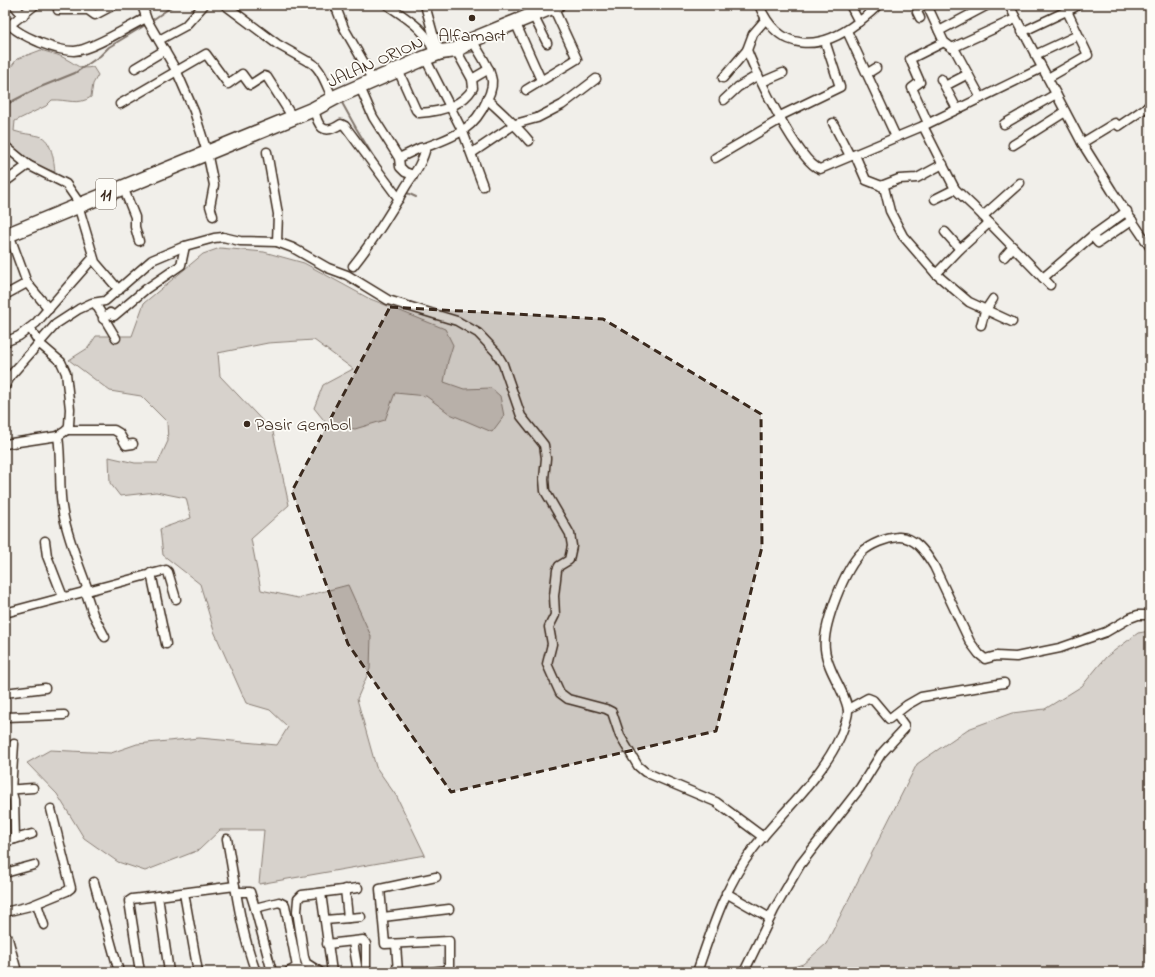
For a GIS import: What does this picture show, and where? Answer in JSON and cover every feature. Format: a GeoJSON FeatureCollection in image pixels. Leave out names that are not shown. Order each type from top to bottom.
{"type":"FeatureCollection","features":[{"type":"Feature","properties":{"kind":"highway","name":"JALAN ORION"},"geometry":{"type":"LineString","coordinates":[[207,152],[314,109],[398,70],[435,55],[456,50],[472,40],[555,6]]}},
{"type":"Feature","properties":{"kind":"highway","name":"11"},"geometry":{"type":"LineString","coordinates":[[7,235],[207,152]]}},
{"type":"Feature","properties":{"kind":"highway"},"geometry":{"type":"LineString","coordinates":[[5,939],[14,972]]}},
{"type":"Feature","properties":{"kind":"street"},"geometry":{"type":"LineString","coordinates":[[14,5],[23,16]]}},
{"type":"Feature","properties":{"kind":"street"},"geometry":{"type":"LineString","coordinates":[[35,5],[11,25],[22,35],[51,46],[76,51],[148,22]]}},
{"type":"Feature","properties":{"kind":"street"},"geometry":{"type":"LineString","coordinates":[[58,10],[88,10],[95,15],[114,5]]}},
{"type":"Feature","properties":{"kind":"street"},"geometry":{"type":"LineString","coordinates":[[142,5],[148,22],[177,72],[194,111],[207,152],[214,185],[210,206],[213,216]]}},
{"type":"Feature","properties":{"kind":"street"},"geometry":{"type":"LineString","coordinates":[[159,40],[185,26],[204,5]]}},
{"type":"Feature","properties":{"kind":"street"},"geometry":{"type":"LineString","coordinates":[[225,5],[277,44],[307,61],[311,61],[316,66],[335,98]]}},
{"type":"Feature","properties":{"kind":"street"},"geometry":{"type":"LineString","coordinates":[[335,5],[344,28],[367,68],[366,85],[373,117],[399,158],[402,170],[413,176]]}},
{"type":"Feature","properties":{"kind":"street"},"geometry":{"type":"LineString","coordinates":[[387,5],[418,28],[432,46],[450,106],[472,153],[483,186]]}},
{"type":"Feature","properties":{"kind":"street"},"geometry":{"type":"LineString","coordinates":[[425,5],[435,42],[435,55]]}},
{"type":"Feature","properties":{"kind":"street"},"geometry":{"type":"LineString","coordinates":[[759,5],[765,20],[779,33],[794,41],[808,44],[825,41],[846,31],[859,22],[878,5]]}},
{"type":"Feature","properties":{"kind":"street"},"geometry":{"type":"LineString","coordinates":[[850,5],[859,22]]}},
{"type":"Feature","properties":{"kind":"street"},"geometry":{"type":"LineString","coordinates":[[920,18],[918,12],[922,5]]}},
{"type":"Feature","properties":{"kind":"street"},"geometry":{"type":"LineString","coordinates":[[927,5],[944,42],[950,48],[954,48],[1015,19]]}},
{"type":"Feature","properties":{"kind":"street"},"geometry":{"type":"LineString","coordinates":[[939,31],[988,5]]}},
{"type":"Feature","properties":{"kind":"street"},"geometry":{"type":"LineString","coordinates":[[1009,5],[1015,19],[1082,143],[1150,247]]}},
{"type":"Feature","properties":{"kind":"street"},"geometry":{"type":"LineString","coordinates":[[1022,32],[1075,7],[1074,5]]}},
{"type":"Feature","properties":{"kind":"street"},"geometry":{"type":"LineString","coordinates":[[526,90],[577,59],[555,6]]}},
{"type":"Feature","properties":{"kind":"street"},"geometry":{"type":"LineString","coordinates":[[1048,78],[1088,55],[1067,11]]}},
{"type":"Feature","properties":{"kind":"street"},"geometry":{"type":"LineString","coordinates":[[533,15],[547,43]]}},
{"type":"Feature","properties":{"kind":"street"},"geometry":{"type":"LineString","coordinates":[[723,78],[747,50],[753,34],[765,20]]}},
{"type":"Feature","properties":{"kind":"street"},"geometry":{"type":"LineString","coordinates":[[515,22],[541,80]]}},
{"type":"Feature","properties":{"kind":"street"},"geometry":{"type":"LineString","coordinates":[[846,31],[868,73],[896,136]]}},
{"type":"Feature","properties":{"kind":"street"},"geometry":{"type":"LineString","coordinates":[[1035,55],[1076,36]]}},
{"type":"Feature","properties":{"kind":"street"},"geometry":{"type":"LineString","coordinates":[[399,158],[420,148],[463,132],[475,121],[488,99],[492,82],[489,69],[472,40]]}},
{"type":"Feature","properties":{"kind":"street"},"geometry":{"type":"LineString","coordinates":[[715,158],[781,117],[840,87],[825,41]]}},
{"type":"Feature","properties":{"kind":"street"},"geometry":{"type":"LineString","coordinates":[[944,42],[910,59],[920,82],[912,88],[925,124],[955,189],[1050,285]]}},
{"type":"Feature","properties":{"kind":"street"},"geometry":{"type":"LineString","coordinates":[[954,48],[981,98]]}},
{"type":"Feature","properties":{"kind":"street"},"geometry":{"type":"LineString","coordinates":[[135,68],[165,50]]}},
{"type":"Feature","properties":{"kind":"street"},"geometry":{"type":"LineString","coordinates":[[398,70],[416,110],[419,113],[432,112],[450,106],[464,99],[473,88],[472,79],[456,50]]}},
{"type":"Feature","properties":{"kind":"street"},"geometry":{"type":"LineString","coordinates":[[747,50],[760,78],[800,152],[814,167],[821,169],[925,124],[1042,68]]}},
{"type":"Feature","properties":{"kind":"street"},"geometry":{"type":"LineString","coordinates":[[120,104],[206,54],[228,84],[242,74],[250,85],[266,76],[293,118]]}},
{"type":"Feature","properties":{"kind":"street"},"geometry":{"type":"LineString","coordinates":[[868,73],[876,68]]}},
{"type":"Feature","properties":{"kind":"street"},"geometry":{"type":"LineString","coordinates":[[472,79],[489,69]]}},
{"type":"Feature","properties":{"kind":"street"},"geometry":{"type":"LineString","coordinates":[[724,100],[738,87],[760,78],[784,73]]}},
{"type":"Feature","properties":{"kind":"street"},"geometry":{"type":"LineString","coordinates":[[957,109],[943,82],[968,74]]}},
{"type":"Feature","properties":{"kind":"street"},"geometry":{"type":"LineString","coordinates":[[472,153],[515,124],[549,113],[562,105],[596,78]]}},
{"type":"Feature","properties":{"kind":"street"},"geometry":{"type":"LineString","coordinates":[[1004,124],[1056,94]]}},
{"type":"Feature","properties":{"kind":"street"},"geometry":{"type":"LineString","coordinates":[[488,99],[508,120],[515,124],[529,141]]}},
{"type":"Feature","properties":{"kind":"street"},"geometry":{"type":"LineString","coordinates":[[1082,143],[1115,123],[1119,126],[1150,106]]}},
{"type":"Feature","properties":{"kind":"street"},"geometry":{"type":"LineString","coordinates":[[314,109],[319,125],[322,129],[333,129],[341,124],[345,126],[399,198]]}},
{"type":"Feature","properties":{"kind":"street"},"geometry":{"type":"LineString","coordinates":[[1013,145],[1065,112]]}},
{"type":"Feature","properties":{"kind":"street"},"geometry":{"type":"LineString","coordinates":[[833,123],[866,180],[882,186],[885,190],[890,211],[903,236],[936,274],[959,296],[985,311],[1012,322]]}},
{"type":"Feature","properties":{"kind":"street"},"geometry":{"type":"LineString","coordinates":[[5,146],[28,165],[63,182],[79,205],[93,258],[119,290]]}},
{"type":"Feature","properties":{"kind":"street"},"geometry":{"type":"LineString","coordinates":[[353,266],[368,246],[413,176],[424,156],[426,147]]}},
{"type":"Feature","properties":{"kind":"street"},"geometry":{"type":"LineString","coordinates":[[268,152],[278,214],[277,242]]}},
{"type":"Feature","properties":{"kind":"street"},"geometry":{"type":"LineString","coordinates":[[882,186],[900,179],[918,178],[943,164]]}},
{"type":"Feature","properties":{"kind":"street"},"geometry":{"type":"LineString","coordinates":[[5,182],[28,165]]}},
{"type":"Feature","properties":{"kind":"street"},"geometry":{"type":"LineString","coordinates":[[983,216],[1020,182]]}},
{"type":"Feature","properties":{"kind":"street"},"geometry":{"type":"LineString","coordinates":[[123,187],[135,217],[134,227],[139,241]]}},
{"type":"Feature","properties":{"kind":"street"},"geometry":{"type":"LineString","coordinates":[[935,199],[955,189]]}},
{"type":"Feature","properties":{"kind":"street"},"geometry":{"type":"LineString","coordinates":[[1043,278],[1092,236],[1126,211]]}},
{"type":"Feature","properties":{"kind":"street"},"geometry":{"type":"LineString","coordinates":[[1092,236],[1098,243],[1132,220]]}},
{"type":"Feature","properties":{"kind":"street"},"geometry":{"type":"LineString","coordinates":[[936,274],[960,249],[989,223]]}},
{"type":"Feature","properties":{"kind":"street"},"geometry":{"type":"LineString","coordinates":[[945,232],[960,249]]}},
{"type":"Feature","properties":{"kind":"street"},"geometry":{"type":"LineString","coordinates":[[7,235],[27,283],[34,294],[49,309]]}},
{"type":"Feature","properties":{"kind":"street"},"geometry":{"type":"LineString","coordinates":[[5,386],[11,375],[40,344],[54,326],[63,318],[79,309],[95,303],[105,302],[152,260],[185,246],[223,237],[240,241],[277,242],[293,248],[328,268],[346,275],[388,300],[457,321],[478,333],[496,352],[504,364],[521,416],[544,445],[546,458],[544,479],[545,491],[566,526],[572,542],[569,560],[559,566],[554,596],[555,615],[549,627],[552,644],[547,664],[556,687],[568,700],[594,705],[612,712],[620,736],[633,759],[645,772],[716,802],[764,837]]}},
{"type":"Feature","properties":{"kind":"street"},"geometry":{"type":"LineString","coordinates":[[103,319],[110,313],[114,316],[146,289],[181,265],[185,246]]}},
{"type":"Feature","properties":{"kind":"street"},"geometry":{"type":"LineString","coordinates":[[1004,256],[1013,247]]}},
{"type":"Feature","properties":{"kind":"street"},"geometry":{"type":"LineString","coordinates":[[5,342],[30,328],[49,309],[93,258]]}},
{"type":"Feature","properties":{"kind":"street"},"geometry":{"type":"LineString","coordinates":[[5,295],[27,283]]}},
{"type":"Feature","properties":{"kind":"street"},"geometry":{"type":"LineString","coordinates":[[981,325],[985,311],[993,299]]}},
{"type":"Feature","properties":{"kind":"street"},"geometry":{"type":"LineString","coordinates":[[95,303],[103,319],[116,338]]}},
{"type":"Feature","properties":{"kind":"street"},"geometry":{"type":"LineString","coordinates":[[30,328],[40,344],[61,362],[66,373],[70,410],[69,425],[67,430]]}},
{"type":"Feature","properties":{"kind":"street"},"geometry":{"type":"LineString","coordinates":[[5,444],[58,436],[67,430],[114,430],[119,433],[126,445],[133,444]]}},
{"type":"Feature","properties":{"kind":"street"},"geometry":{"type":"LineString","coordinates":[[58,436],[61,453],[60,483],[63,514],[93,614],[105,637]]}},
{"type":"Feature","properties":{"kind":"street"},"geometry":{"type":"LineString","coordinates":[[697,972],[706,944],[726,893],[742,864],[799,796],[833,750],[841,735],[848,709],[826,657],[824,641],[826,628],[836,597],[856,560],[869,547],[884,540],[902,537],[910,539],[916,543],[928,555],[970,642],[985,659],[996,656],[1016,657],[1060,648],[1106,632],[1130,618],[1150,615]]}},
{"type":"Feature","properties":{"kind":"street"},"geometry":{"type":"LineString","coordinates":[[45,541],[47,556],[63,597]]}},
{"type":"Feature","properties":{"kind":"street"},"geometry":{"type":"LineString","coordinates":[[5,613],[151,573],[168,571],[176,599]]}},
{"type":"Feature","properties":{"kind":"street"},"geometry":{"type":"LineString","coordinates":[[151,573],[166,644]]}},
{"type":"Feature","properties":{"kind":"street"},"geometry":{"type":"LineString","coordinates":[[848,709],[868,698],[872,700],[888,718],[921,697],[1004,684]]}},
{"type":"Feature","properties":{"kind":"street"},"geometry":{"type":"LineString","coordinates":[[5,694],[45,688]]}},
{"type":"Feature","properties":{"kind":"street"},"geometry":{"type":"LineString","coordinates":[[744,972],[770,918],[800,865],[848,804],[881,754],[904,729],[904,725],[896,714]]}},
{"type":"Feature","properties":{"kind":"street"},"geometry":{"type":"LineString","coordinates":[[5,717],[64,715]]}},
{"type":"Feature","properties":{"kind":"street"},"geometry":{"type":"LineString","coordinates":[[14,744],[8,790],[14,800],[15,839]]}},
{"type":"Feature","properties":{"kind":"street"},"geometry":{"type":"LineString","coordinates":[[8,790],[33,788]]}},
{"type":"Feature","properties":{"kind":"street"},"geometry":{"type":"LineString","coordinates":[[5,912],[37,904],[71,888],[51,809]]}},
{"type":"Feature","properties":{"kind":"street"},"geometry":{"type":"LineString","coordinates":[[5,842],[32,834]]}},
{"type":"Feature","properties":{"kind":"street"},"geometry":{"type":"LineString","coordinates":[[226,839],[250,956],[256,972]]}},
{"type":"Feature","properties":{"kind":"street"},"geometry":{"type":"LineString","coordinates":[[5,873],[34,865]]}},
{"type":"Feature","properties":{"kind":"street"},"geometry":{"type":"LineString","coordinates":[[430,972],[449,970],[449,941],[396,945],[385,943],[384,917],[380,889],[381,887],[436,877]]}},
{"type":"Feature","properties":{"kind":"street"},"geometry":{"type":"LineString","coordinates":[[94,882],[119,972]]}},
{"type":"Feature","properties":{"kind":"street"},"geometry":{"type":"LineString","coordinates":[[320,972],[306,963],[304,957],[297,903],[299,896],[358,888]]}},
{"type":"Feature","properties":{"kind":"street"},"geometry":{"type":"LineString","coordinates":[[140,972],[129,901],[132,899],[184,893],[236,889],[250,892],[272,972]]}},
{"type":"Feature","properties":{"kind":"street"},"geometry":{"type":"LineString","coordinates":[[345,889],[348,918]]}},
{"type":"Feature","properties":{"kind":"street"},"geometry":{"type":"LineString","coordinates":[[184,893],[198,972]]}},
{"type":"Feature","properties":{"kind":"street"},"geometry":{"type":"LineString","coordinates":[[321,893],[332,972]]}},
{"type":"Feature","properties":{"kind":"street"},"geometry":{"type":"LineString","coordinates":[[726,893],[770,918]]}},
{"type":"Feature","properties":{"kind":"street"},"geometry":{"type":"LineString","coordinates":[[158,896],[169,972]]}},
{"type":"Feature","properties":{"kind":"street"},"geometry":{"type":"LineString","coordinates":[[255,908],[279,902],[285,905],[301,970],[288,972]]}},
{"type":"Feature","properties":{"kind":"street"},"geometry":{"type":"LineString","coordinates":[[37,904],[44,925]]}},
{"type":"Feature","properties":{"kind":"street"},"geometry":{"type":"LineString","coordinates":[[384,917],[449,909]]}},
{"type":"Feature","properties":{"kind":"street"},"geometry":{"type":"LineString","coordinates":[[325,920],[361,917]]}},
{"type":"Feature","properties":{"kind":"street"},"geometry":{"type":"LineString","coordinates":[[327,944],[363,940],[366,944],[366,972]]}},
{"type":"Feature","properties":{"kind":"street"},"geometry":{"type":"LineString","coordinates":[[353,942],[358,972]]}},
{"type":"Feature","properties":{"kind":"street"},"geometry":{"type":"LineString","coordinates":[[396,945],[398,972]]}},
{"type":"Feature","properties":{"kind":"highlighted area"},"geometry":{"type":"Polygon","coordinates":[[[390,307],[603,319],[761,414],[762,547],[716,731],[451,792],[348,644],[292,491],[390,307]]]}},
{"type":"Feature","properties":{"kind":"shaded area"},"geometry":{"type":"Polygon","coordinates":[[[41,50],[60,56],[84,68],[93,67],[98,75],[93,84],[91,97],[86,100],[77,102],[52,100],[46,106],[15,121],[14,131],[39,136],[47,141],[52,151],[55,172],[38,166],[5,141],[5,75],[17,59],[41,50]]]}},
{"type":"Feature","properties":{"kind":"shaded area"},"geometry":{"type":"Polygon","coordinates":[[[220,248],[264,252],[304,263],[368,298],[445,329],[453,345],[444,382],[464,389],[491,388],[500,396],[504,416],[492,432],[450,414],[426,396],[395,393],[385,420],[355,429],[327,424],[314,408],[323,385],[353,369],[314,340],[268,343],[218,353],[220,376],[273,432],[289,505],[251,539],[261,590],[298,598],[348,585],[371,636],[370,669],[357,699],[376,767],[397,797],[425,855],[259,884],[264,830],[220,830],[199,850],[145,871],[118,862],[84,838],[57,794],[27,763],[50,750],[111,753],[137,744],[199,738],[277,745],[288,727],[270,710],[246,703],[214,631],[200,584],[163,555],[160,529],[191,518],[186,498],[156,492],[120,496],[110,483],[109,457],[135,463],[158,463],[168,441],[167,422],[141,396],[110,391],[69,360],[88,348],[96,336],[132,336],[144,303],[203,254],[220,248]]]}},
{"type":"Feature","properties":{"kind":"shaded area"},"geometry":{"type":"Polygon","coordinates":[[[1150,631],[1150,972],[778,972],[803,964],[826,944],[917,764],[968,729],[1012,713],[1045,709],[1082,686],[1106,657],[1138,633],[1150,631]]]}},
{"type":"Feature","properties":{"kind":"waterway"},"geometry":{"type":"LineString","coordinates":[[151,21],[174,5]]}},
{"type":"Feature","properties":{"kind":"waterway"},"geometry":{"type":"LineString","coordinates":[[235,5],[244,15]]}},
{"type":"Feature","properties":{"kind":"waterway"},"geometry":{"type":"LineString","coordinates":[[406,13],[415,20]]}},
{"type":"Feature","properties":{"kind":"waterway"},"geometry":{"type":"LineString","coordinates":[[5,105],[38,88],[75,73],[100,56],[109,47],[147,24]]}},
{"type":"Feature","properties":{"kind":"waterway"},"geometry":{"type":"LineString","coordinates":[[463,54],[475,51]]}},
{"type":"Feature","properties":{"kind":"waterway"},"geometry":{"type":"LineString","coordinates":[[441,58],[442,60],[450,58]]}},
{"type":"Feature","properties":{"kind":"waterway"},"geometry":{"type":"LineString","coordinates":[[341,101],[381,169]]}},
{"type":"Feature","properties":{"kind":"waterway"},"geometry":{"type":"LineString","coordinates":[[410,185],[416,181],[418,175]]}},
{"type":"Feature","properties":{"kind":"waterway"},"geometry":{"type":"LineString","coordinates":[[405,192],[416,197]]}},
{"type":"Feature","properties":{"kind":"place","name":"Alfamart"},"geometry":{"type":"Point","coordinates":[472,18]}},
{"type":"Feature","properties":{"kind":"place","name":"Pasir Gembol"},"geometry":{"type":"Point","coordinates":[247,424]}}]}
